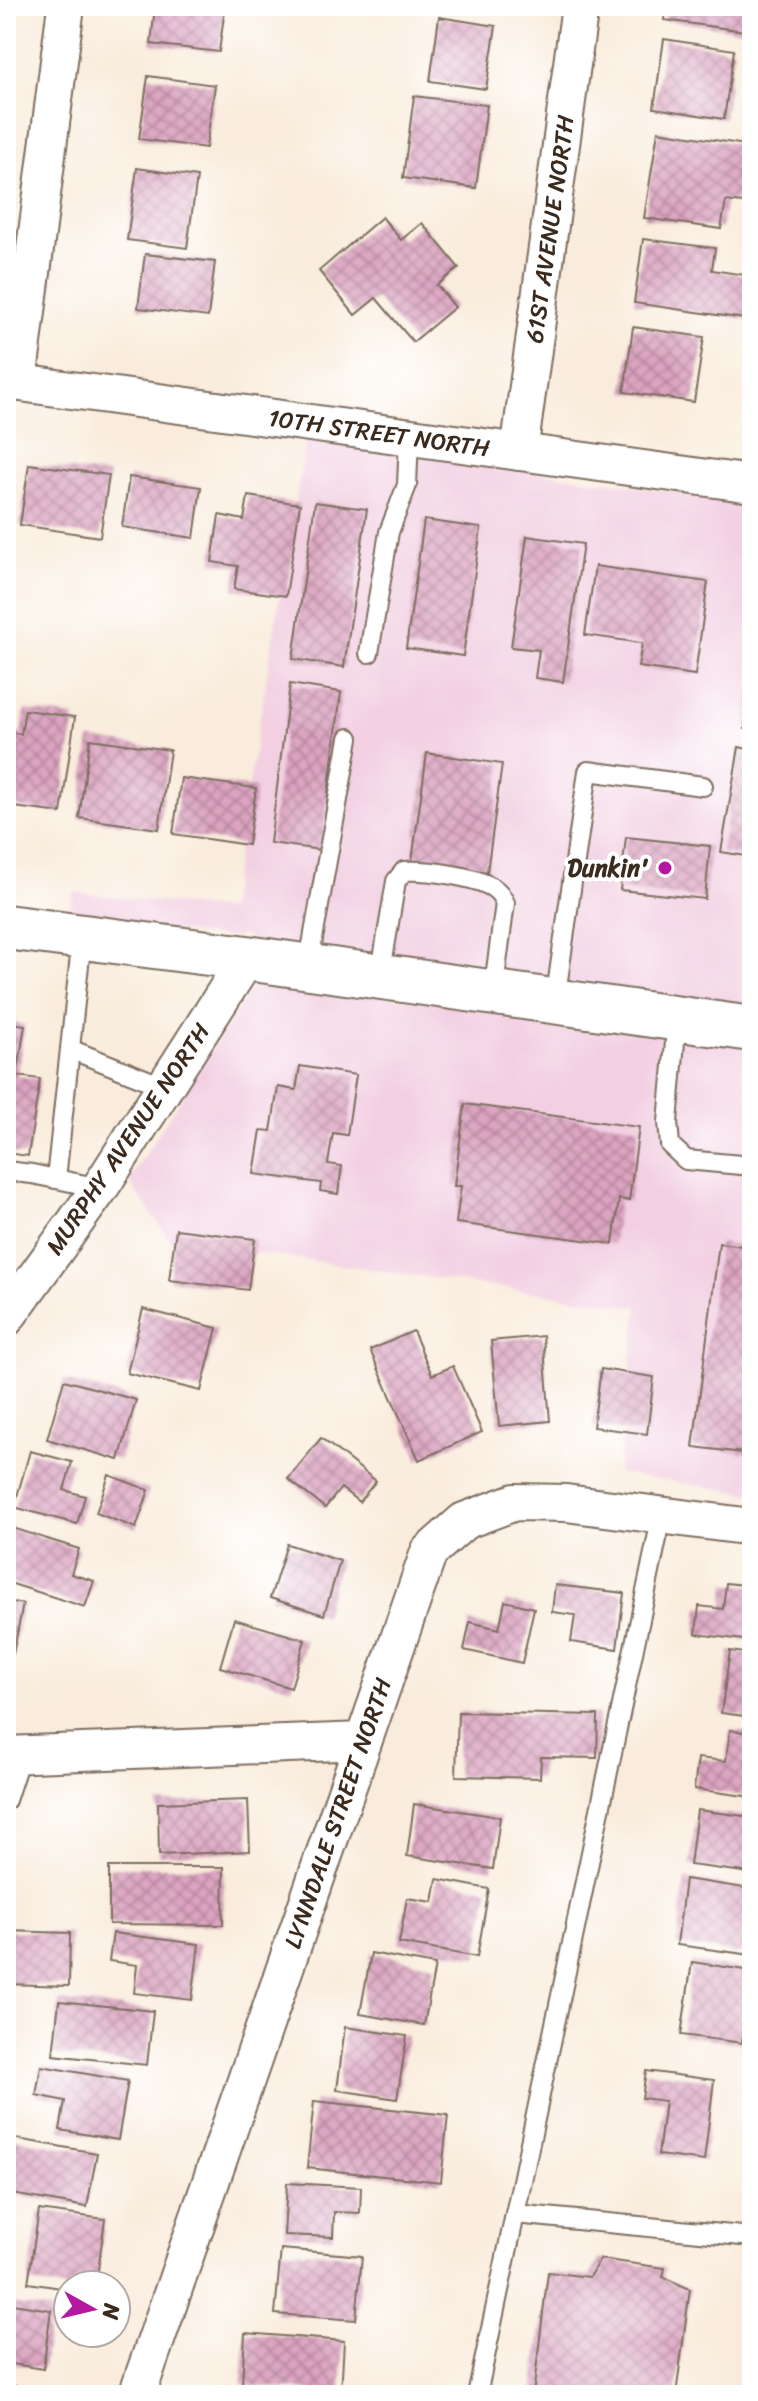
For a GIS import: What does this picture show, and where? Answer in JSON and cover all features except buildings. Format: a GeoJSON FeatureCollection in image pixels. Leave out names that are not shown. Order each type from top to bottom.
{"type":"FeatureCollection","features":[{"type":"Feature","properties":{"kind":"main road"},"geometry":{"type":"LineString","coordinates":[[6,927],[752,1029]]}},
{"type":"Feature","properties":{"kind":"street"},"geometry":{"type":"LineString","coordinates":[[12,382],[66,6]]}},
{"type":"Feature","properties":{"kind":"street","name":"61ST AVENUE NORTH"},"geometry":{"type":"LineString","coordinates":[[519,452],[580,6]]}},
{"type":"Feature","properties":{"kind":"street","name":"10TH STREET NORTH"},"geometry":{"type":"LineString","coordinates":[[12,382],[752,484]]}},
{"type":"Feature","properties":{"kind":"street","name":"MURPHY AVENUE NORTH"},"geometry":{"type":"LineString","coordinates":[[6,1318],[16,1288],[100,1188],[247,958]]}},
{"type":"Feature","properties":{"kind":"street","name":"LYNNDALE STREET NORTH"},"geometry":{"type":"LineString","coordinates":[[137,2395],[429,1552],[464,1521],[515,1502],[566,1503],[752,1527]]}},
{"type":"Feature","properties":{"kind":"street"},"geometry":{"type":"LineString","coordinates":[[14,1755],[363,1741]]}},
{"type":"Feature","properties":{"kind":"lane"},"geometry":{"type":"LineString","coordinates":[[369,653],[389,532],[407,485],[409,437]]}},
{"type":"Feature","properties":{"kind":"lane"},"geometry":{"type":"LineString","coordinates":[[308,967],[349,738]]}},
{"type":"Feature","properties":{"kind":"lane"},"geometry":{"type":"LineString","coordinates":[[555,1001],[588,771],[703,786]]}},
{"type":"Feature","properties":{"kind":"lane"},"geometry":{"type":"LineString","coordinates":[[380,977],[396,881],[404,871],[419,870],[482,882],[498,891],[505,903],[493,993]]}},
{"type":"Feature","properties":{"kind":"lane"},"geometry":{"type":"LineString","coordinates":[[56,1179],[82,937]]}},
{"type":"Feature","properties":{"kind":"lane"},"geometry":{"type":"LineString","coordinates":[[677,1019],[668,1122],[670,1145],[686,1160],[752,1166]]}},
{"type":"Feature","properties":{"kind":"lane"},"geometry":{"type":"LineString","coordinates":[[70,1049],[165,1087]]}},
{"type":"Feature","properties":{"kind":"lane"},"geometry":{"type":"LineString","coordinates":[[6,1171],[100,1188]]}},
{"type":"Feature","properties":{"kind":"lane"},"geometry":{"type":"LineString","coordinates":[[477,2395],[662,1515]]}},
{"type":"Feature","properties":{"kind":"lane"},"geometry":{"type":"LineString","coordinates":[[6,1800],[14,1755]]}},
{"type":"Feature","properties":{"kind":"lane"},"geometry":{"type":"LineString","coordinates":[[515,2214],[752,2237]]}},
{"type":"Feature","properties":{"kind":"shaded area"},"geometry":{"type":"Polygon","coordinates":[[[306,440],[752,502],[752,1011],[254,941],[240,934],[237,939],[69,918],[73,892],[228,910],[306,440]]]}},
{"type":"Feature","properties":{"kind":"shaded area"},"geometry":{"type":"Polygon","coordinates":[[[258,978],[752,1047],[752,1494],[618,1473],[638,1307],[171,1241],[128,1181],[258,978]]]}},
{"type":"Feature","properties":{"kind":"place","name":"Dunkin'"},"geometry":{"type":"Point","coordinates":[665,868]}}]}
